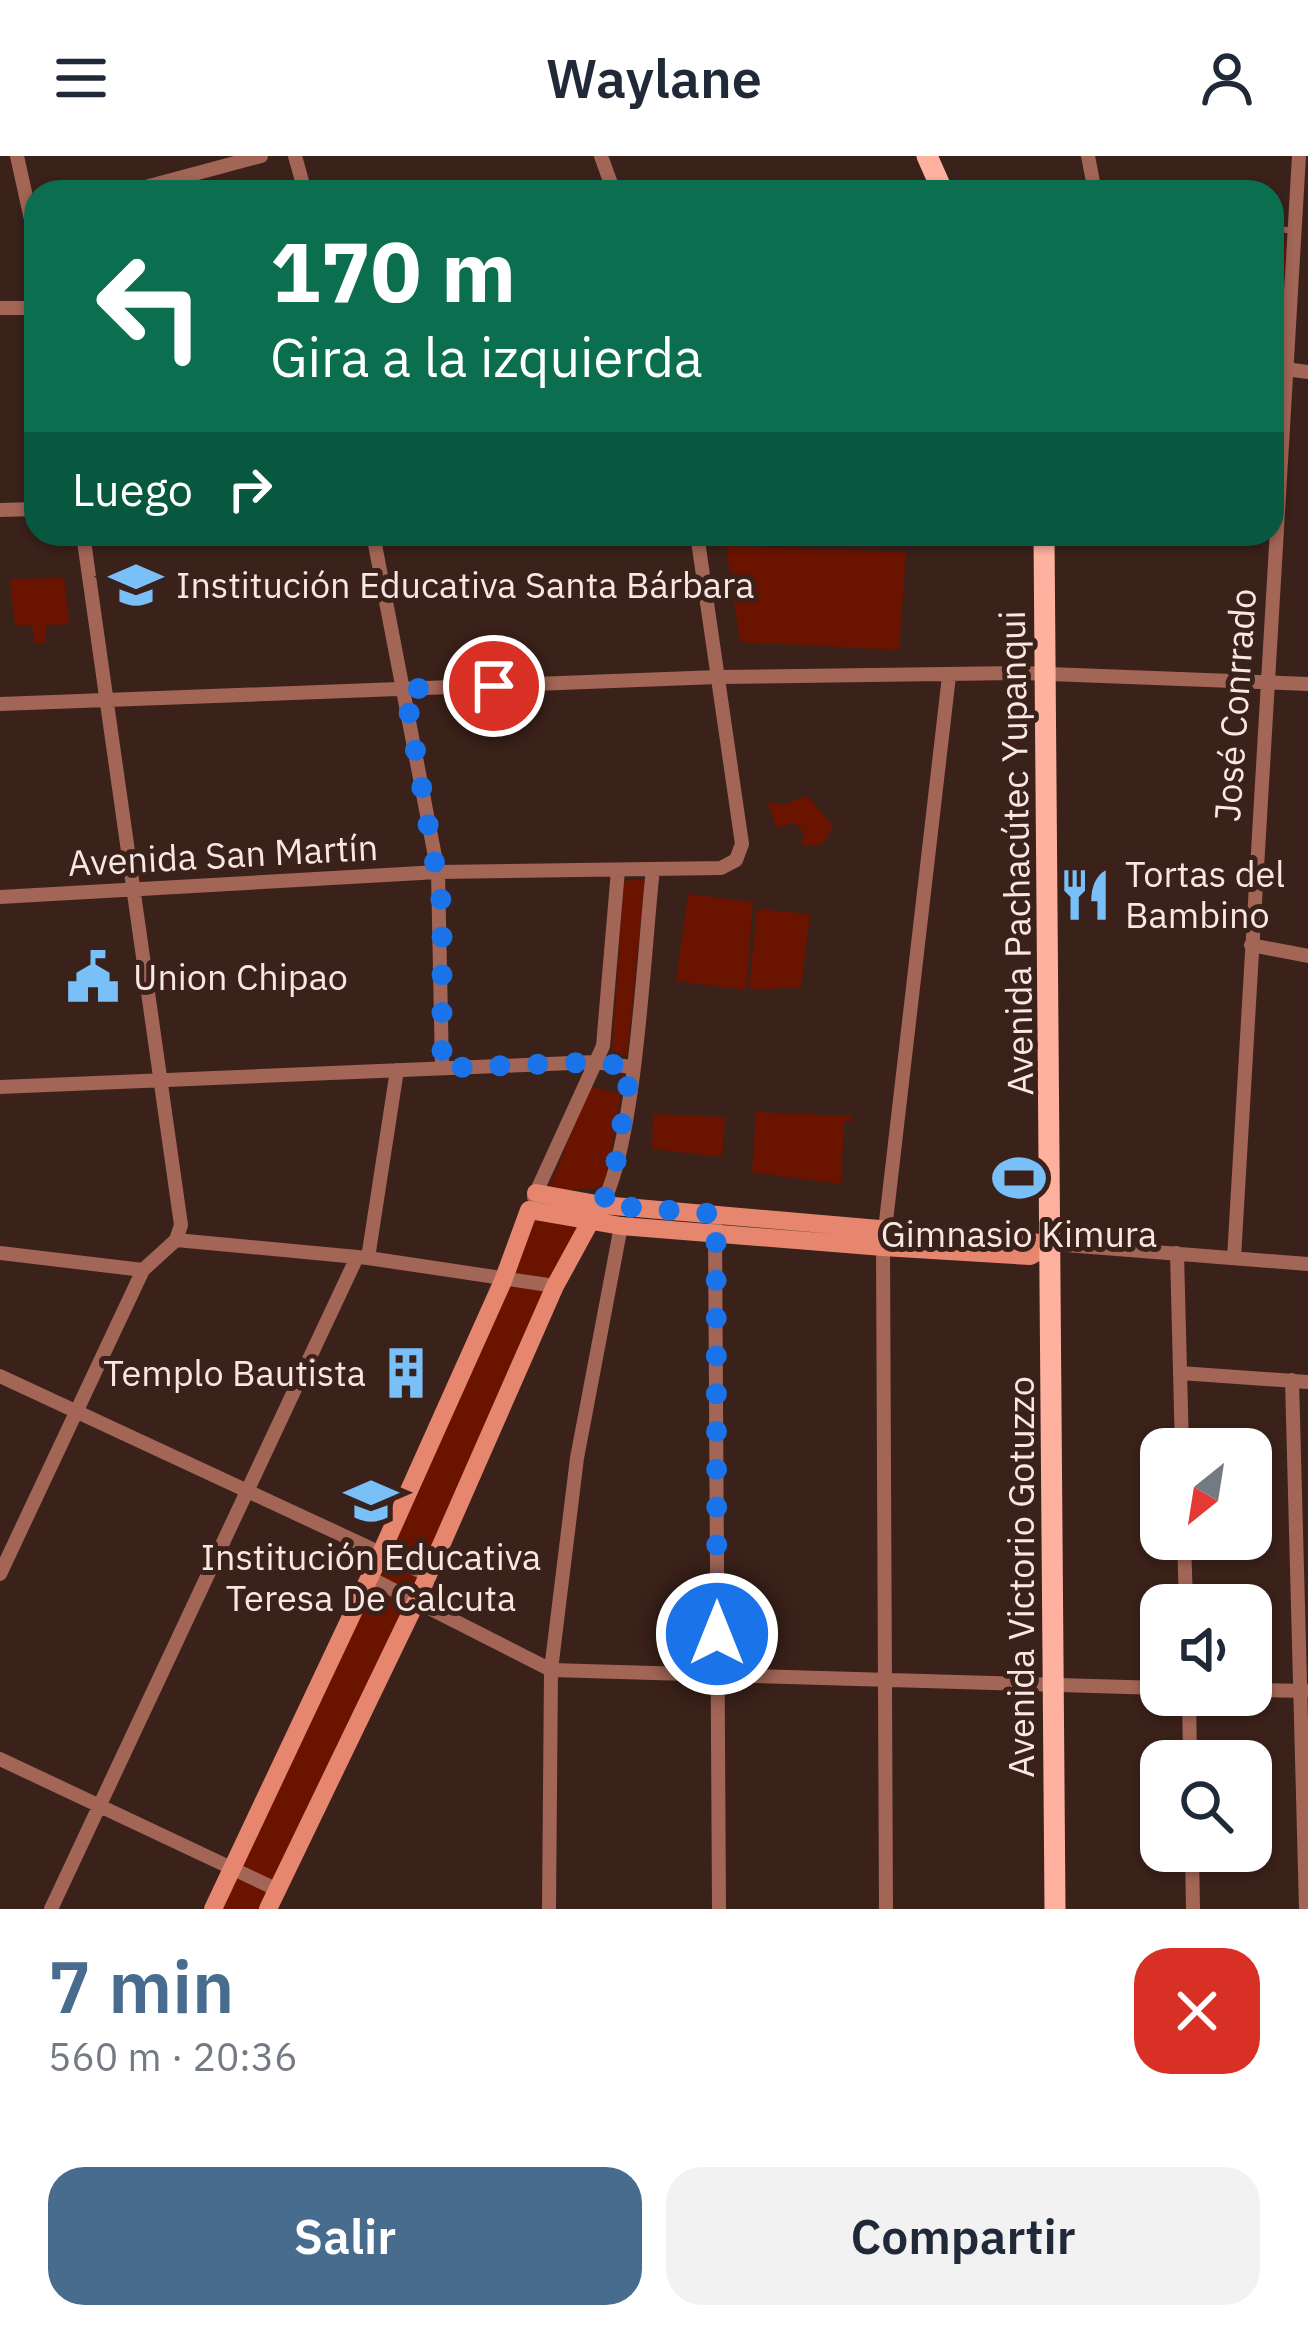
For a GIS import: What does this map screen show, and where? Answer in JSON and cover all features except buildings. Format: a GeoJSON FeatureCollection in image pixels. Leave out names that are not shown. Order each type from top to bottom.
{"type":"FeatureCollection","features":[{"type":"Feature","properties":{"kind":"main road","name":"Avenida Pachacútec Yupanqui"},"geometry":{"type":"LineString","coordinates":[[1044,546],[1053,1244]]}},
{"type":"Feature","properties":{"kind":"main road","name":"Avenida Victorio Gotuzzo"},"geometry":{"type":"LineString","coordinates":[[1053,1244],[1055,1909]]}},
{"type":"Feature","properties":{"kind":"street"},"geometry":{"type":"LineString","coordinates":[[172,180],[261,156]]}},
{"type":"Feature","properties":{"kind":"street","name":"José Conrrado"},"geometry":{"type":"LineString","coordinates":[[1284,322],[1299,156]]}},
{"type":"Feature","properties":{"kind":"street"},"geometry":{"type":"LineString","coordinates":[[0,1574],[143,1270],[176,1240],[182,1225],[130,892],[85,546]]}},
{"type":"Feature","properties":{"kind":"street"},"geometry":{"type":"LineString","coordinates":[[375,546],[438,872],[442,1068]]}},
{"type":"Feature","properties":{"kind":"street"},"geometry":{"type":"LineString","coordinates":[[699,546],[718,677]]}},
{"type":"Feature","properties":{"kind":"street","name":"José Conrrado"},"geometry":{"type":"LineString","coordinates":[[1234,1258],[1272,546]]}},
{"type":"Feature","properties":{"kind":"street"},"geometry":{"type":"LineString","coordinates":[[0,704],[718,677],[1048,674],[1308,684]]}},
{"type":"Feature","properties":{"kind":"street"},"geometry":{"type":"LineString","coordinates":[[886,1909],[885,1238],[949,676]]}},
{"type":"Feature","properties":{"kind":"street","name":"Avenida San Martín"},"geometry":{"type":"LineString","coordinates":[[0,897],[438,872],[721,868],[736,860],[742,844],[718,677]]}},
{"type":"Feature","properties":{"kind":"street"},"geometry":{"type":"LineString","coordinates":[[268,1909],[417,1600],[555,1286],[602,1205],[615,1168],[631,1067],[653,869]]}},
{"type":"Feature","properties":{"kind":"street"},"geometry":{"type":"LineString","coordinates":[[213,1909],[370,1578],[603,1046],[618,870]]}},
{"type":"Feature","properties":{"kind":"street"},"geometry":{"type":"LineString","coordinates":[[1251,944],[1308,956]]}},
{"type":"Feature","properties":{"kind":"street"},"geometry":{"type":"LineString","coordinates":[[0,1088],[595,1062],[631,1067]]}},
{"type":"Feature","properties":{"kind":"street"},"geometry":{"type":"LineString","coordinates":[[51,1909],[245,1490],[363,1257],[397,1070]]}},
{"type":"Feature","properties":{"kind":"street"},"geometry":{"type":"LineString","coordinates":[[532,1202],[590,1222],[621,1226],[715,1224]]}},
{"type":"Feature","properties":{"kind":"street"},"geometry":{"type":"LineString","coordinates":[[532,1202],[602,1205],[715,1224],[1030,1256],[1053,1244],[1308,1264]]}},
{"type":"Feature","properties":{"kind":"street"},"geometry":{"type":"LineString","coordinates":[[715,1224],[719,1909]]}},
{"type":"Feature","properties":{"kind":"street"},"geometry":{"type":"LineString","coordinates":[[549,1909],[551,1670],[578,1458],[621,1226]]}},
{"type":"Feature","properties":{"kind":"street"},"geometry":{"type":"LineString","coordinates":[[176,1240],[363,1257],[555,1286]]}},
{"type":"Feature","properties":{"kind":"street"},"geometry":{"type":"LineString","coordinates":[[0,1253],[143,1270]]}},
{"type":"Feature","properties":{"kind":"street"},"geometry":{"type":"LineString","coordinates":[[1177,1253],[1181,1428]]}},
{"type":"Feature","properties":{"kind":"street"},"geometry":{"type":"LineString","coordinates":[[1180,1372],[1300,1381],[1306,1909]]}},
{"type":"Feature","properties":{"kind":"street"},"geometry":{"type":"LineString","coordinates":[[0,1376],[428,1576]]}},
{"type":"Feature","properties":{"kind":"street"},"geometry":{"type":"LineString","coordinates":[[370,1578],[551,1670],[1140,1688]]}},
{"type":"Feature","properties":{"kind":"street"},"geometry":{"type":"LineString","coordinates":[[1272,1690],[1304,1691]]}},
{"type":"Feature","properties":{"kind":"street"},"geometry":{"type":"LineString","coordinates":[[0,1759],[278,1890]]}},
{"type":"Feature","properties":{"kind":"street"},"geometry":{"type":"LineString","coordinates":[[1192,1872],[1193,1909]]}},
{"type":"Feature","properties":{"kind":"lane"},"geometry":{"type":"LineString","coordinates":[[1284,230],[1294,231]]}},
{"type":"Feature","properties":{"kind":"shaded area"},"geometry":{"type":"Polygon","coordinates":[[[726,546],[906,552],[899,650],[740,642],[726,546]]]}},
{"type":"Feature","properties":{"kind":"shaded area"},"geometry":{"type":"Polygon","coordinates":[[[64,578],[69,624],[46,625],[46,643],[35,643],[32,625],[15,625],[10,579],[64,578]]]}},
{"type":"Feature","properties":{"kind":"shaded area"},"geometry":{"type":"Polygon","coordinates":[[[807,796],[833,826],[823,844],[802,846],[804,832],[793,822],[777,828],[767,802],[782,805],[807,796]]]}},
{"type":"Feature","properties":{"kind":"shaded area"},"geometry":{"type":"Polygon","coordinates":[[[645,879],[627,1055],[612,1052],[624,881],[645,879]]]}},
{"type":"Feature","properties":{"kind":"shaded area"},"geometry":{"type":"Polygon","coordinates":[[[688,894],[753,902],[746,990],[676,981],[688,894]]]}},
{"type":"Feature","properties":{"kind":"shaded area"},"geometry":{"type":"Polygon","coordinates":[[[757,909],[810,914],[801,987],[749,990],[757,909]]]}},
{"type":"Feature","properties":{"kind":"shaded area"},"geometry":{"type":"Polygon","coordinates":[[[589,1087],[621,1093],[605,1188],[549,1190],[589,1087]]]}},
{"type":"Feature","properties":{"kind":"shaded area"},"geometry":{"type":"Polygon","coordinates":[[[756,1112],[851,1116],[851,1121],[844,1121],[841,1184],[752,1172],[756,1112]]]}},
{"type":"Feature","properties":{"kind":"shaded area"},"geometry":{"type":"Polygon","coordinates":[[[653,1114],[725,1117],[722,1157],[652,1149],[653,1114]]]}},
{"type":"Feature","properties":{"kind":"shaded area"},"geometry":{"type":"Polygon","coordinates":[[[529,1210],[590,1222],[264,1909],[217,1909],[529,1210]]]}},
{"type":"Feature","properties":{"kind":"place","name":"Institución Educativa Santa Bárbara"},"geometry":{"type":"Point","coordinates":[136,585]}},
{"type":"Feature","properties":{"kind":"place","name":"Tortas del Bambino"},"geometry":{"type":"Point","coordinates":[1085,895]}},
{"type":"Feature","properties":{"kind":"place","name":"Union Chipao"},"geometry":{"type":"Point","coordinates":[93,977]}},
{"type":"Feature","properties":{"kind":"place","name":"Gimnasio Kimura"},"geometry":{"type":"Point","coordinates":[1019,1178]}},
{"type":"Feature","properties":{"kind":"place","name":"Templo Bautista"},"geometry":{"type":"Point","coordinates":[406,1373]}},
{"type":"Feature","properties":{"kind":"place","name":"Institución Educativa Teresa De Calcuta"},"geometry":{"type":"Point","coordinates":[371,1501]}},
{"type":"Feature","properties":{"kind":"route"},"geometry":{"type":"LineString","coordinates":[[494,686],[405,689],[442,906],[442,1068],[595,1062],[631,1067],[615,1168],[602,1205],[716,1214],[717,1634]]}}]}
